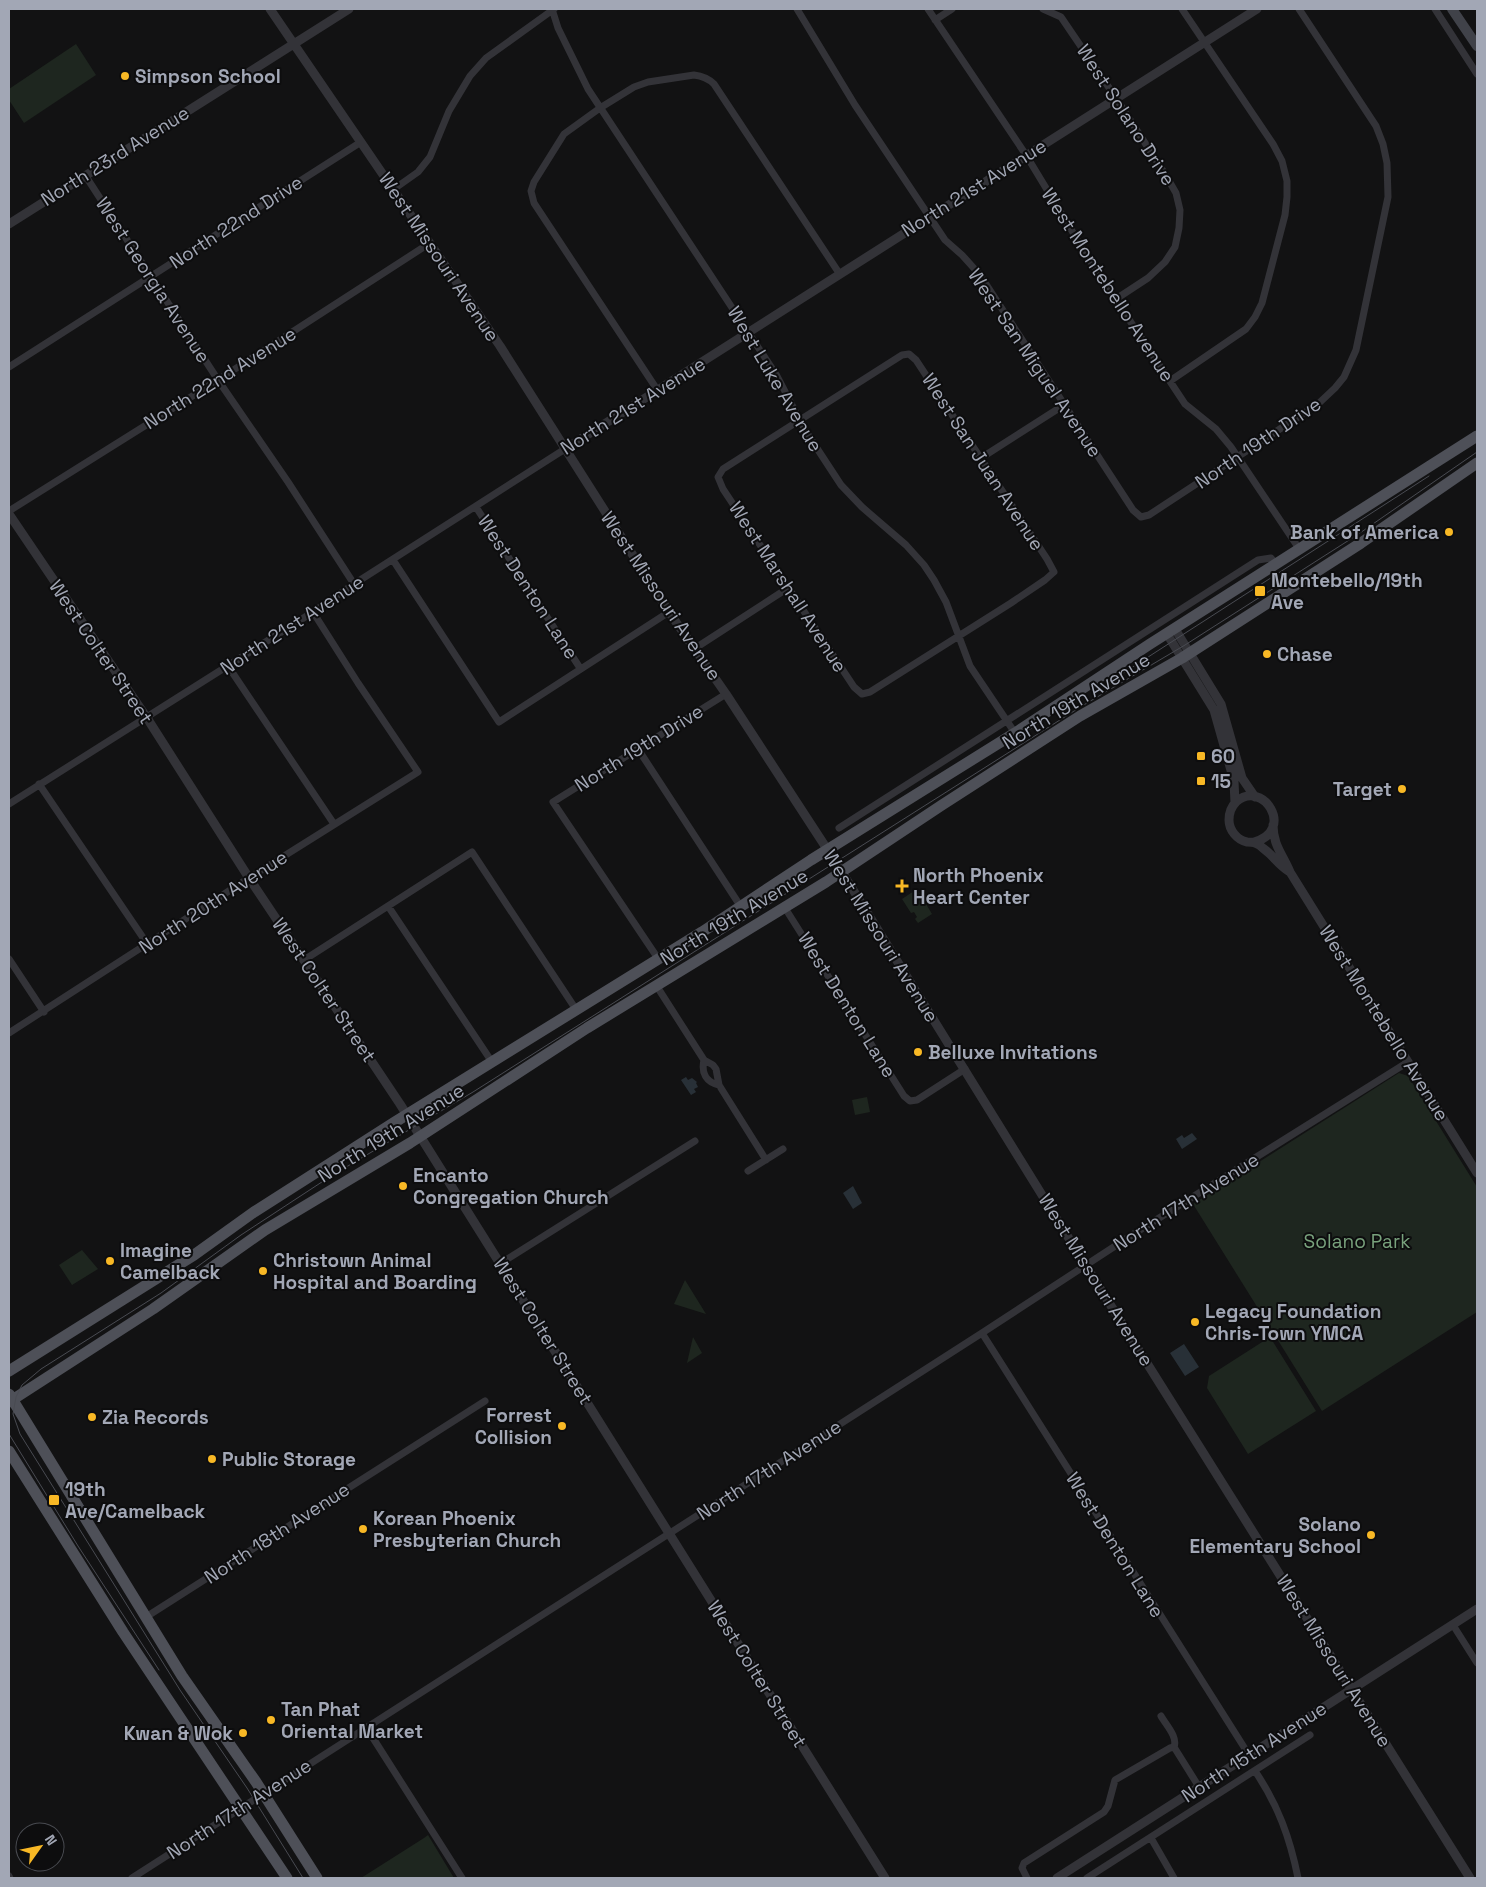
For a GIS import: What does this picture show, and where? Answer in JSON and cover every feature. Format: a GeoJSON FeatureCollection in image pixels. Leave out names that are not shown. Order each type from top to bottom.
{"type":"FeatureCollection","features":[{"type":"Feature","properties":{"kind":"main road"},"geometry":{"type":"LineString","coordinates":[[1452,9],[1477,46]]}},
{"type":"Feature","properties":{"kind":"main road","name":"North 19th Avenue"},"geometry":{"type":"LineString","coordinates":[[9,1371],[194,1255],[265,1205],[407,1114],[659,960],[827,850],[1015,733],[1477,436]]}},
{"type":"Feature","properties":{"kind":"main road","name":"North 19th Avenue"},"geometry":{"type":"LineString","coordinates":[[10,1396],[25,1390],[148,1312],[265,1230],[421,1137],[656,985],[842,872],[1044,739],[1186,655],[1361,543],[1477,463]]}},
{"type":"Feature","properties":{"kind":"main road"},"geometry":{"type":"LineString","coordinates":[[10,1396],[182,1676],[263,1793],[317,1878]]}},
{"type":"Feature","properties":{"kind":"main road"},"geometry":{"type":"LineString","coordinates":[[9,1451],[123,1632],[287,1878]]}},
{"type":"Feature","properties":{"kind":"street","name":"West Missouri Avenue"},"geometry":{"type":"LineString","coordinates":[[270,9],[500,346],[669,612],[726,694],[842,872],[1086,1266],[1470,1878]]}},
{"type":"Feature","properties":{"kind":"street","name":"North 23rd Avenue"},"geometry":{"type":"LineString","coordinates":[[9,224],[349,9]]}},
{"type":"Feature","properties":{"kind":"street"},"geometry":{"type":"LineString","coordinates":[[394,189],[418,172],[430,158],[449,111],[470,76],[486,58],[553,9]]}},
{"type":"Feature","properties":{"kind":"street","name":"West Luke Avenue"},"geometry":{"type":"LineString","coordinates":[[553,9],[574,62],[600,108],[783,387],[799,420],[842,485],[862,507],[906,545],[924,565],[934,580],[946,602],[970,666],[1015,733]]}},
{"type":"Feature","properties":{"kind":"street","name":"West San Miguel Avenue"},"geometry":{"type":"LineString","coordinates":[[797,9],[855,106],[945,240],[980,275],[1064,405],[1134,510],[1141,517]]}},
{"type":"Feature","properties":{"kind":"street","name":"West Montebello Avenue"},"geometry":{"type":"LineString","coordinates":[[928,9],[1026,155],[1089,258],[1185,404],[1216,429],[1238,457],[1300,550]]}},
{"type":"Feature","properties":{"kind":"street"},"geometry":{"type":"LineString","coordinates":[[935,20],[952,9]]}},
{"type":"Feature","properties":{"kind":"street","name":"West Solano Drive"},"geometry":{"type":"LineString","coordinates":[[1043,9],[1061,17],[1166,174],[1176,192],[1180,210],[1175,247],[1165,262],[1148,278],[1116,299]]}},
{"type":"Feature","properties":{"kind":"street"},"geometry":{"type":"LineString","coordinates":[[1170,382],[1235,338],[1246,329],[1255,317],[1262,303],[1288,197],[1287,181],[1282,161],[1273,144],[1182,9]]}},
{"type":"Feature","properties":{"kind":"street","name":"North 21st Avenue"},"geometry":{"type":"LineString","coordinates":[[9,804],[314,612],[354,584],[658,391],[839,273],[1257,9]]}},
{"type":"Feature","properties":{"kind":"street","name":"North 19th Drive"},"geometry":{"type":"LineString","coordinates":[[1141,517],[1149,515],[1318,404],[1344,377],[1356,350],[1388,197],[1387,163],[1383,144],[1376,126],[1299,9]]}},
{"type":"Feature","properties":{"kind":"street"},"geometry":{"type":"LineString","coordinates":[[1435,9],[1477,74]]}},
{"type":"Feature","properties":{"kind":"street"},"geometry":{"type":"LineString","coordinates":[[1457,44],[1470,35]]}},
{"type":"Feature","properties":{"kind":"street"},"geometry":{"type":"LineString","coordinates":[[658,391],[534,203],[531,191],[540,171],[564,134],[600,108],[634,87],[648,82],[700,76],[714,84],[839,273]]}},
{"type":"Feature","properties":{"kind":"street","name":"North 22nd Drive"},"geometry":{"type":"LineString","coordinates":[[9,367],[361,142]]}},
{"type":"Feature","properties":{"kind":"street","name":"West Georgia Avenue"},"geometry":{"type":"LineString","coordinates":[[85,175],[218,380],[288,482],[354,584]]}},
{"type":"Feature","properties":{"kind":"street","name":"North 22nd Avenue"},"geometry":{"type":"LineString","coordinates":[[9,513],[430,243]]}},
{"type":"Feature","properties":{"kind":"street","name":"West San Juan Avenue"},"geometry":{"type":"LineString","coordinates":[[799,420],[902,355],[909,354],[916,360],[1054,572],[1045,580],[958,636]]}},
{"type":"Feature","properties":{"kind":"street"},"geometry":{"type":"LineString","coordinates":[[981,458],[1064,405]]}},
{"type":"Feature","properties":{"kind":"street","name":"West Marshall Avenue"},"geometry":{"type":"LineString","coordinates":[[799,420],[723,469],[718,477],[723,489],[854,687],[862,694],[870,692],[958,636]]}},
{"type":"Feature","properties":{"kind":"street","name":"West Denton Lane"},"geometry":{"type":"LineString","coordinates":[[476,507],[580,668]]}},
{"type":"Feature","properties":{"kind":"street","name":"West Colter Street"},"geometry":{"type":"LineString","coordinates":[[9,513],[147,718],[249,878],[407,1114],[884,1878]]}},
{"type":"Feature","properties":{"kind":"street","name":"North 19th Avenue"},"geometry":{"type":"LineString","coordinates":[[839,828],[1258,560],[1271,558],[1277,564]]}},
{"type":"Feature","properties":{"kind":"street"},"geometry":{"type":"LineString","coordinates":[[393,560],[499,722],[669,612]]}},
{"type":"Feature","properties":{"kind":"street"},"geometry":{"type":"LineString","coordinates":[[694,648],[788,588]]}},
{"type":"Feature","properties":{"kind":"street","name":"North 20th Avenue"},"geometry":{"type":"LineString","coordinates":[[9,1033],[249,878],[418,772],[358,683],[314,612]]}},
{"type":"Feature","properties":{"kind":"street"},"geometry":{"type":"LineString","coordinates":[[1171,632],[1221,704],[1242,778],[1255,797]]}},
{"type":"Feature","properties":{"kind":"street"},"geometry":{"type":"LineString","coordinates":[[1186,655],[1214,710],[1234,781],[1235,803]]}},
{"type":"Feature","properties":{"kind":"street"},"geometry":{"type":"LineString","coordinates":[[228,666],[334,824]]}},
{"type":"Feature","properties":{"kind":"street","name":"North 19th Drive"},"geometry":{"type":"LineString","coordinates":[[659,960],[553,802],[726,694]]}},
{"type":"Feature","properties":{"kind":"street"},"geometry":{"type":"LineString","coordinates":[[638,749],[741,908]]}},
{"type":"Feature","properties":{"kind":"street"},"geometry":{"type":"LineString","coordinates":[[40,784],[148,945]]}},
{"type":"Feature","properties":{"kind":"street"},"geometry":{"type":"LineString","coordinates":[[1235,803],[1241,799],[1255,797],[1262,799],[1271,808],[1274,826],[1266,837],[1254,842]]}},
{"type":"Feature","properties":{"kind":"street","name":"West Montebello Avenue"},"geometry":{"type":"LineString","coordinates":[[1235,803],[1229,813],[1229,823],[1235,836],[1247,842],[1254,842],[1268,852],[1279,865],[1290,872]]}},
{"type":"Feature","properties":{"kind":"street","name":"West Montebello Avenue"},"geometry":{"type":"LineString","coordinates":[[1274,826],[1274,840],[1285,858],[1290,872],[1477,1173]]}},
{"type":"Feature","properties":{"kind":"street"},"geometry":{"type":"LineString","coordinates":[[304,960],[472,852],[577,1011]]}},
{"type":"Feature","properties":{"kind":"street"},"geometry":{"type":"LineString","coordinates":[[388,906],[492,1062]]}},
{"type":"Feature","properties":{"kind":"street","name":"West Denton Lane"},"geometry":{"type":"LineString","coordinates":[[785,908],[904,1096],[910,1101],[916,1100],[965,1069]]}},
{"type":"Feature","properties":{"kind":"street"},"geometry":{"type":"LineString","coordinates":[[9,959],[44,1012]]}},
{"type":"Feature","properties":{"kind":"street"},"geometry":{"type":"LineString","coordinates":[[656,985],[704,1060],[716,1069],[719,1084],[766,1160]]}},
{"type":"Feature","properties":{"kind":"street"},"geometry":{"type":"LineString","coordinates":[[704,1060],[702,1066],[706,1078],[712,1083],[719,1084]]}},
{"type":"Feature","properties":{"kind":"street","name":"North 17th Avenue"},"geometry":{"type":"LineString","coordinates":[[132,1878],[1086,1266],[1408,1062]]}},
{"type":"Feature","properties":{"kind":"street"},"geometry":{"type":"LineString","coordinates":[[501,1263],[695,1141]]}},
{"type":"Feature","properties":{"kind":"street"},"geometry":{"type":"LineString","coordinates":[[748,1171],[783,1149]]}},
{"type":"Feature","properties":{"kind":"street","name":"West Denton Lane"},"geometry":{"type":"LineString","coordinates":[[982,1334],[1249,1755]]}},
{"type":"Feature","properties":{"kind":"street","name":"North 18th Avenue"},"geometry":{"type":"LineString","coordinates":[[146,1617],[485,1401]]}},
{"type":"Feature","properties":{"kind":"street","name":"North 15th Avenue"},"geometry":{"type":"LineString","coordinates":[[1057,1878],[1477,1609]]}},
{"type":"Feature","properties":{"kind":"street"},"geometry":{"type":"LineString","coordinates":[[1453,1625],[1477,1663]]}},
{"type":"Feature","properties":{"kind":"street"},"geometry":{"type":"LineString","coordinates":[[1160,1716],[1174,1738],[1176,1743],[1174,1747],[1199,1787]]}},
{"type":"Feature","properties":{"kind":"street"},"geometry":{"type":"LineString","coordinates":[[366,1727],[462,1878]]}},
{"type":"Feature","properties":{"kind":"street","name":"North 15th Avenue"},"geometry":{"type":"LineString","coordinates":[[1087,1878],[1310,1736]]}},
{"type":"Feature","properties":{"kind":"street"},"geometry":{"type":"LineString","coordinates":[[1027,1878],[1022,1868],[1024,1863],[1104,1812],[1108,1806],[1115,1780],[1174,1747]]}},
{"type":"Feature","properties":{"kind":"street"},"geometry":{"type":"LineString","coordinates":[[1255,1771],[1270,1794],[1283,1822],[1293,1851],[1298,1878]]}},
{"type":"Feature","properties":{"kind":"street"},"geometry":{"type":"LineString","coordinates":[[1151,1838],[1174,1878]]}},
{"type":"Feature","properties":{"kind":"green space"},"geometry":{"type":"Polygon","coordinates":[[[76,44],[96,75],[24,123],[9,100],[9,89],[76,44]]]}},
{"type":"Feature","properties":{"kind":"green space"},"geometry":{"type":"Polygon","coordinates":[[[917,889],[932,914],[918,923],[914,912],[911,913],[902,899],[917,889]]]}},
{"type":"Feature","properties":{"kind":"green space","name":"Solano Park"},"geometry":{"type":"Polygon","coordinates":[[[1399,1073],[1408,1076],[1477,1187],[1477,1312],[1322,1411],[1193,1204],[1399,1073]]]}},
{"type":"Feature","properties":{"kind":"green space"},"geometry":{"type":"Polygon","coordinates":[[[867,1097],[870,1112],[855,1115],[852,1100],[867,1097]]]}},
{"type":"Feature","properties":{"kind":"green space"},"geometry":{"type":"Polygon","coordinates":[[[82,1250],[98,1269],[72,1285],[59,1265],[82,1250]]]}},
{"type":"Feature","properties":{"kind":"green space"},"geometry":{"type":"Polygon","coordinates":[[[685,1280],[706,1314],[674,1304],[685,1280]]]}},
{"type":"Feature","properties":{"kind":"green space"},"geometry":{"type":"Polygon","coordinates":[[[693,1337],[702,1353],[687,1363],[693,1337]]]}},
{"type":"Feature","properties":{"kind":"green space"},"geometry":{"type":"Polygon","coordinates":[[[1270,1337],[1316,1411],[1248,1454],[1207,1388],[1209,1376],[1270,1337]]]}},
{"type":"Feature","properties":{"kind":"green space"},"geometry":{"type":"Polygon","coordinates":[[[428,1835],[454,1878],[361,1878],[424,1838],[428,1835]]]}},
{"type":"Feature","properties":{"kind":"shaded area"},"geometry":{"type":"Polygon","coordinates":[[[686,1077],[688,1080],[692,1078],[697,1082],[698,1087],[694,1089],[696,1092],[691,1095],[681,1080],[686,1077]]]}},
{"type":"Feature","properties":{"kind":"shaded area"},"geometry":{"type":"Polygon","coordinates":[[[1192,1133],[1197,1139],[1182,1149],[1176,1139],[1182,1135],[1184,1138],[1192,1133]]]}},
{"type":"Feature","properties":{"kind":"shaded area"},"geometry":{"type":"Polygon","coordinates":[[[853,1186],[862,1203],[853,1209],[843,1193],[853,1186]]]}},
{"type":"Feature","properties":{"kind":"shaded area"},"geometry":{"type":"Polygon","coordinates":[[[1184,1344],[1199,1367],[1185,1376],[1170,1353],[1184,1344]]]}},
{"type":"Feature","properties":{"kind":"tram line"},"geometry":{"type":"LineString","coordinates":[[303,1878],[247,1788],[180,1690],[20,1434],[13,1414],[16,1397],[22,1385],[41,1369],[161,1293],[241,1235],[331,1176],[473,1092],[1082,706],[1185,645],[1357,535],[1477,452]]}},
{"type":"Feature","properties":{"kind":"tram line"},"geometry":{"type":"LineString","coordinates":[[1114,679],[1429,476]]}},
{"type":"Feature","properties":{"kind":"tram line"},"geometry":{"type":"LineString","coordinates":[[9,1434],[78,1546],[159,1670]]}},
{"type":"Feature","properties":{"kind":"place","name":"Simpson School"},"geometry":{"type":"Point","coordinates":[125,76]}},
{"type":"Feature","properties":{"kind":"place","name":"Bank of America"},"geometry":{"type":"Point","coordinates":[1449,532]}},
{"type":"Feature","properties":{"kind":"place","name":"Montebello/19th Ave"},"geometry":{"type":"Point","coordinates":[1260,591]}},
{"type":"Feature","properties":{"kind":"place","name":"Chase"},"geometry":{"type":"Point","coordinates":[1267,654]}},
{"type":"Feature","properties":{"kind":"place","name":"60"},"geometry":{"type":"Point","coordinates":[1201,756]}},
{"type":"Feature","properties":{"kind":"place","name":"15"},"geometry":{"type":"Point","coordinates":[1201,781]}},
{"type":"Feature","properties":{"kind":"place","name":"Target"},"geometry":{"type":"Point","coordinates":[1402,789]}},
{"type":"Feature","properties":{"kind":"place","name":"North Phoenix Heart Center"},"geometry":{"type":"Point","coordinates":[902,886]}},
{"type":"Feature","properties":{"kind":"place","name":"Belluxe Invitations"},"geometry":{"type":"Point","coordinates":[918,1052]}},
{"type":"Feature","properties":{"kind":"place","name":"Encanto Congregation Church"},"geometry":{"type":"Point","coordinates":[403,1186]}},
{"type":"Feature","properties":{"kind":"place","name":"Imagine Camelback"},"geometry":{"type":"Point","coordinates":[110,1261]}},
{"type":"Feature","properties":{"kind":"place","name":"Christown Animal Hospital and Boarding"},"geometry":{"type":"Point","coordinates":[263,1271]}},
{"type":"Feature","properties":{"kind":"place","name":"Legacy Foundation Chris-Town YMCA"},"geometry":{"type":"Point","coordinates":[1195,1322]}},
{"type":"Feature","properties":{"kind":"place","name":"Zia Records"},"geometry":{"type":"Point","coordinates":[92,1417]}},
{"type":"Feature","properties":{"kind":"place","name":"Forrest Collision"},"geometry":{"type":"Point","coordinates":[562,1426]}},
{"type":"Feature","properties":{"kind":"place","name":"Public Storage"},"geometry":{"type":"Point","coordinates":[212,1459]}},
{"type":"Feature","properties":{"kind":"place","name":"19th Ave/Camelback"},"geometry":{"type":"Point","coordinates":[54,1500]}},
{"type":"Feature","properties":{"kind":"place","name":"Korean Phoenix Presbyterian Church"},"geometry":{"type":"Point","coordinates":[363,1529]}},
{"type":"Feature","properties":{"kind":"place","name":"Solano Elementary School"},"geometry":{"type":"Point","coordinates":[1371,1535]}},
{"type":"Feature","properties":{"kind":"place","name":"Tan Phat Oriental Market"},"geometry":{"type":"Point","coordinates":[271,1720]}},
{"type":"Feature","properties":{"kind":"place","name":"Kwan & Wok"},"geometry":{"type":"Point","coordinates":[243,1733]}}]}
